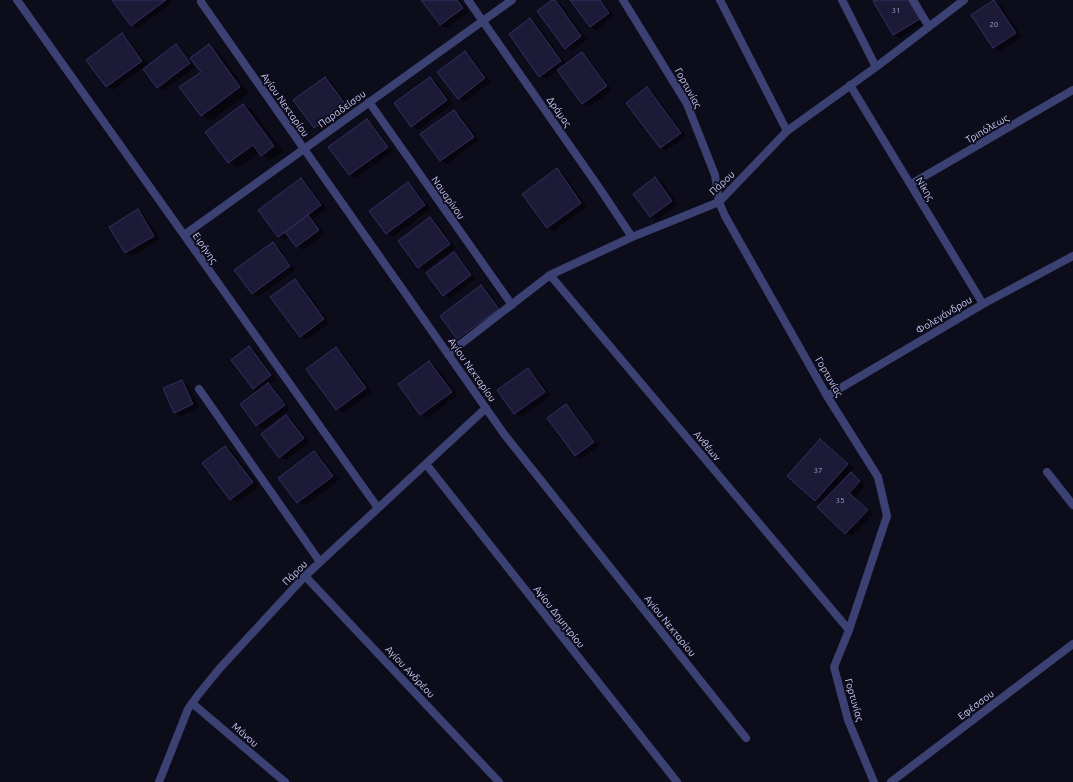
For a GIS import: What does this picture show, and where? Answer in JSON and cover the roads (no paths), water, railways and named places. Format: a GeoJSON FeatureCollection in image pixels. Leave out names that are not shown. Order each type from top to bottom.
{"type":"FeatureCollection","features":[{"type":"Feature","properties":{"kind":"street","name":"Ειρήνης"},"geometry":{"type":"LineString","coordinates":[[17,0],[378,508]]}},
{"type":"Feature","properties":{"kind":"street","name":"Δράμας"},"geometry":{"type":"LineString","coordinates":[[468,0],[632,237]]}},
{"type":"Feature","properties":{"kind":"street","name":"Παραδείσου"},"geometry":{"type":"LineString","coordinates":[[184,235],[512,0]]}},
{"type":"Feature","properties":{"kind":"street","name":"Γορτυνίας"},"geometry":{"type":"LineString","coordinates":[[623,0],[687,104],[715,175],[719,202],[725,216],[827,396],[878,477],[886,516],[849,630],[834,667],[848,720],[874,782]]}},
{"type":"Feature","properties":{"kind":"street"},"geometry":{"type":"LineString","coordinates":[[720,0],[787,131]]}},
{"type":"Feature","properties":{"kind":"street"},"geometry":{"type":"LineString","coordinates":[[842,0],[876,67]]}},
{"type":"Feature","properties":{"kind":"street"},"geometry":{"type":"LineString","coordinates":[[913,0],[929,26]]}},
{"type":"Feature","properties":{"kind":"street","name":"Πάρου"},"geometry":{"type":"LineString","coordinates":[[449,354],[550,275],[632,237],[719,202],[787,131],[876,67],[964,0]]}},
{"type":"Feature","properties":{"kind":"street","name":"Αγίου Νεκταρίου"},"geometry":{"type":"LineString","coordinates":[[202,1],[504,434],[746,738]]}},
{"type":"Feature","properties":{"kind":"street","name":"Νίκης"},"geometry":{"type":"LineString","coordinates":[[850,85],[983,304]]}},
{"type":"Feature","properties":{"kind":"street","name":"Τριπόλεως"},"geometry":{"type":"LineString","coordinates":[[911,184],[1073,90]]}},
{"type":"Feature","properties":{"kind":"street","name":"Ναυαρίνου"},"geometry":{"type":"LineString","coordinates":[[369,102],[512,305]]}},
{"type":"Feature","properties":{"kind":"street","name":"Φολεγάνδρου"},"geometry":{"type":"LineString","coordinates":[[827,396],[983,304],[1073,256]]}},
{"type":"Feature","properties":{"kind":"street","name":"Ανθέων"},"geometry":{"type":"LineString","coordinates":[[550,275],[849,630]]}},
{"type":"Feature","properties":{"kind":"street"},"geometry":{"type":"LineString","coordinates":[[199,389],[320,562]]}},
{"type":"Feature","properties":{"kind":"street","name":"Πάρου"},"geometry":{"type":"LineString","coordinates":[[159,782],[192,703],[220,668],[305,576],[486,408]]}},
{"type":"Feature","properties":{"kind":"street","name":"Αγίου Δημητρίου"},"geometry":{"type":"LineString","coordinates":[[426,464],[677,782]]}},
{"type":"Feature","properties":{"kind":"street"},"geometry":{"type":"LineString","coordinates":[[1048,472],[1073,505]]}},
{"type":"Feature","properties":{"kind":"street","name":"Αγίου Ανδρέου"},"geometry":{"type":"LineString","coordinates":[[305,576],[499,782]]}},
{"type":"Feature","properties":{"kind":"street","name":"Εφέσσου"},"geometry":{"type":"LineString","coordinates":[[891,782],[1073,644]]}},
{"type":"Feature","properties":{"kind":"street","name":"Μάνου"},"geometry":{"type":"LineString","coordinates":[[192,703],[285,782]]}}]}
